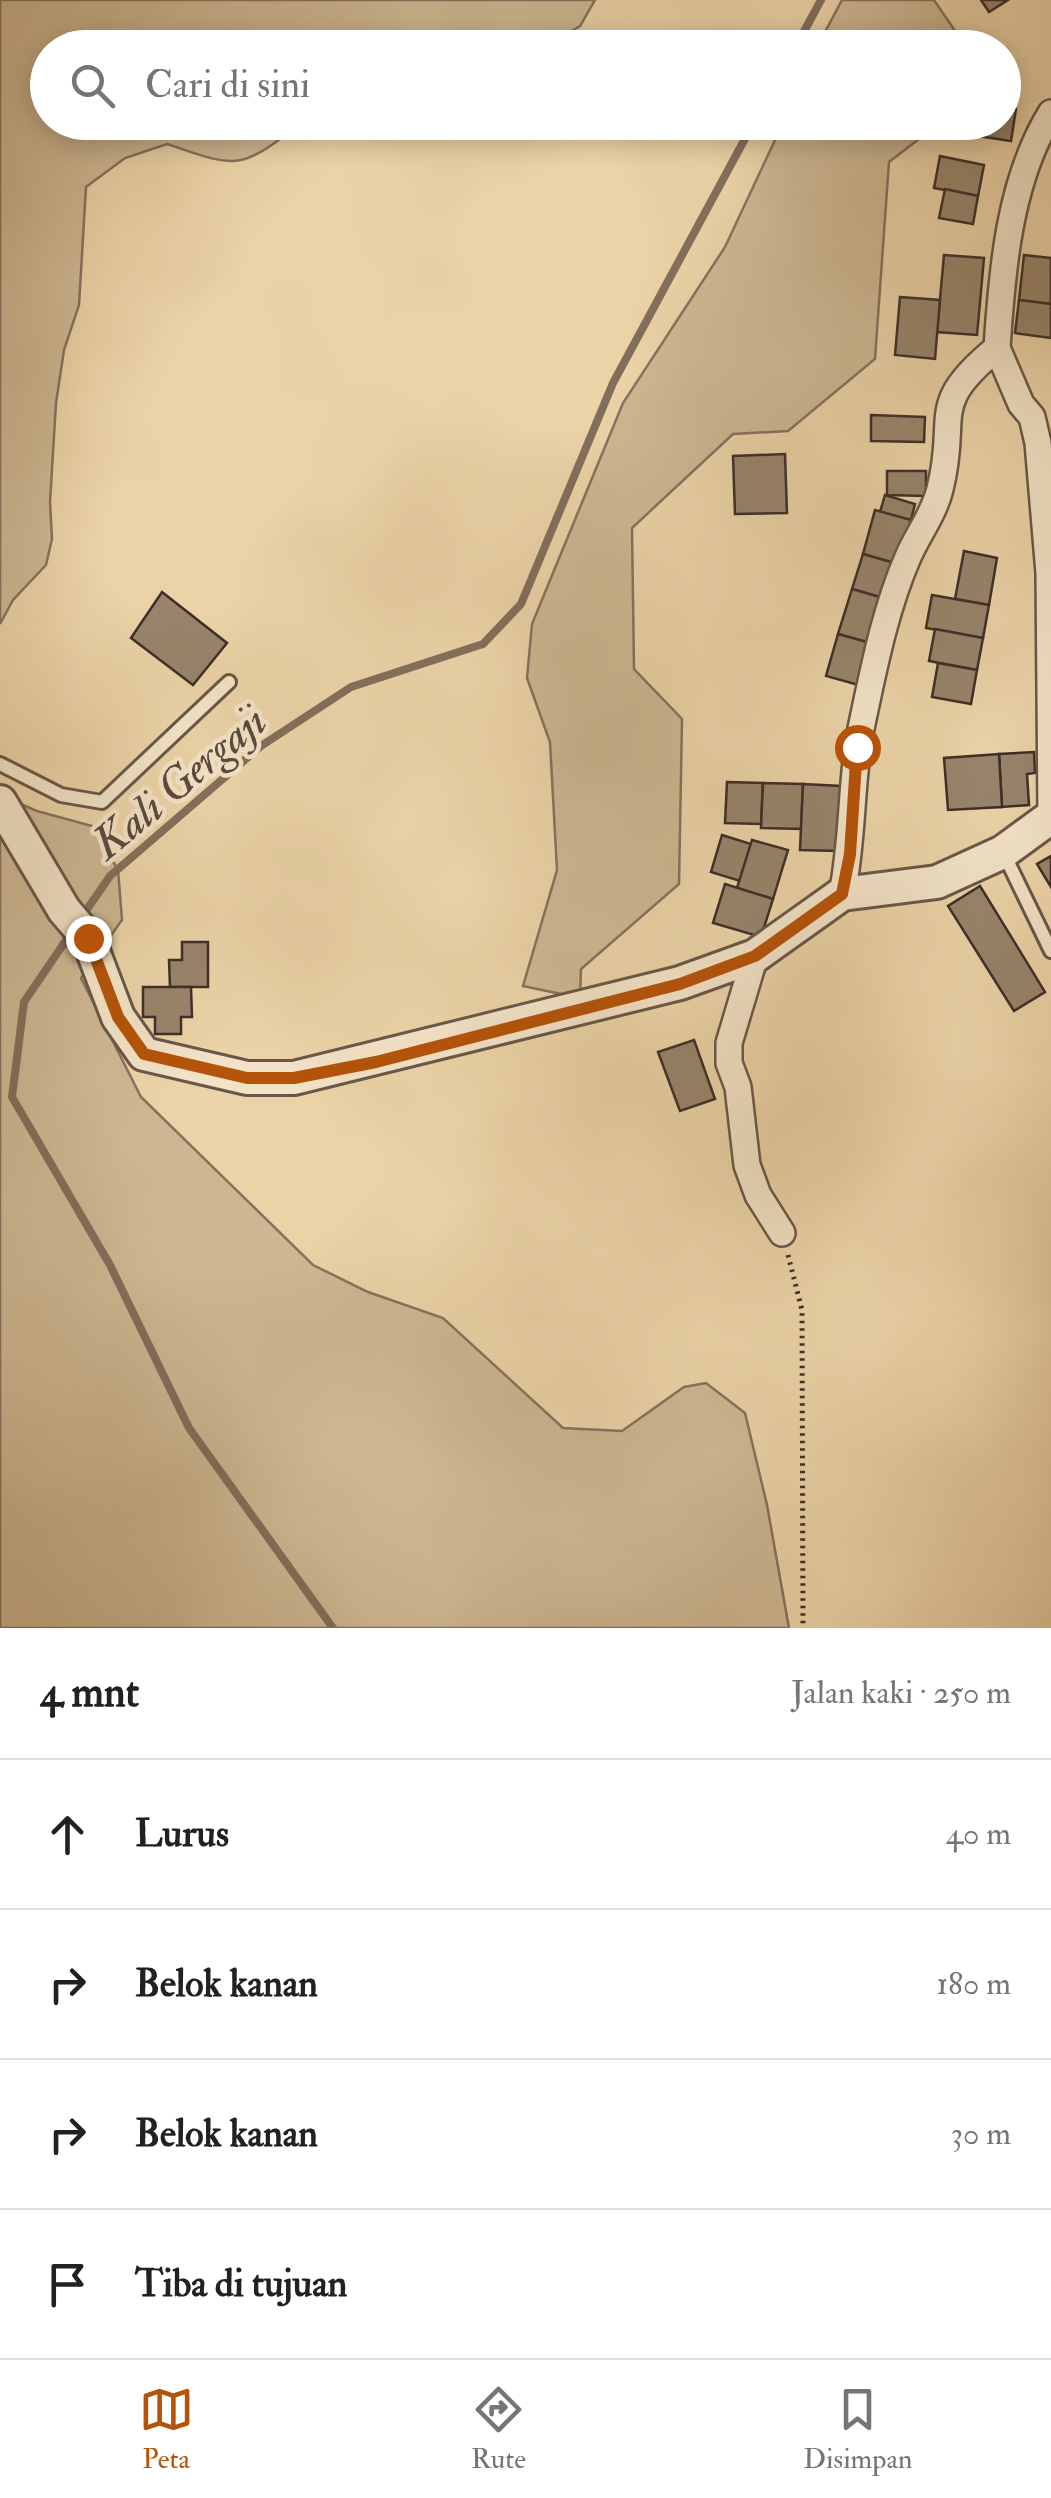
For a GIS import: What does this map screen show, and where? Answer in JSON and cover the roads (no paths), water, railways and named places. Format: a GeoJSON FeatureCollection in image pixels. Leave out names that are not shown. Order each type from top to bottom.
{"type":"FeatureCollection","features":[{"type":"Feature","properties":{"kind":"street"},"geometry":{"type":"LineString","coordinates":[[0,802],[64,910],[88,938],[118,1017],[144,1054],[247,1078],[294,1078],[393,1057],[680,984],[755,956],[842,894],[938,882],[1003,852],[1051,817],[1049,574],[1038,443],[1032,417],[1021,404],[998,348],[1013,215],[1037,140],[1051,113]]}},
{"type":"Feature","properties":{"kind":"street"},"geometry":{"type":"LineString","coordinates":[[842,894],[862,720],[907,559],[940,490],[950,401],[965,374],[998,348]]}},
{"type":"Feature","properties":{"kind":"street"},"geometry":{"type":"LineString","coordinates":[[755,956],[730,1044],[729,1063],[738,1087],[748,1165],[758,1195],[782,1233]]}},
{"type":"Feature","properties":{"kind":"lane"},"geometry":{"type":"LineString","coordinates":[[0,764],[61,795],[102,802],[228,682]]}},
{"type":"Feature","properties":{"kind":"lane"},"geometry":{"type":"LineString","coordinates":[[1003,852],[1051,950]]}},
{"type":"Feature","properties":{"kind":"waterway","name":"Kali Gergaji"},"geometry":{"type":"LineString","coordinates":[[805,30],[821,0]]}},
{"type":"Feature","properties":{"kind":"waterway","name":"Kali Gergaji"},"geometry":{"type":"LineString","coordinates":[[81,918],[110,876],[261,746],[351,687],[483,644],[521,604],[613,383],[744,140]]}},
{"type":"Feature","properties":{"kind":"waterway","name":"Kali Gergaji"},"geometry":{"type":"LineString","coordinates":[[73,930],[24,1002],[12,1097],[110,1265],[189,1428],[333,1628]]}}]}
